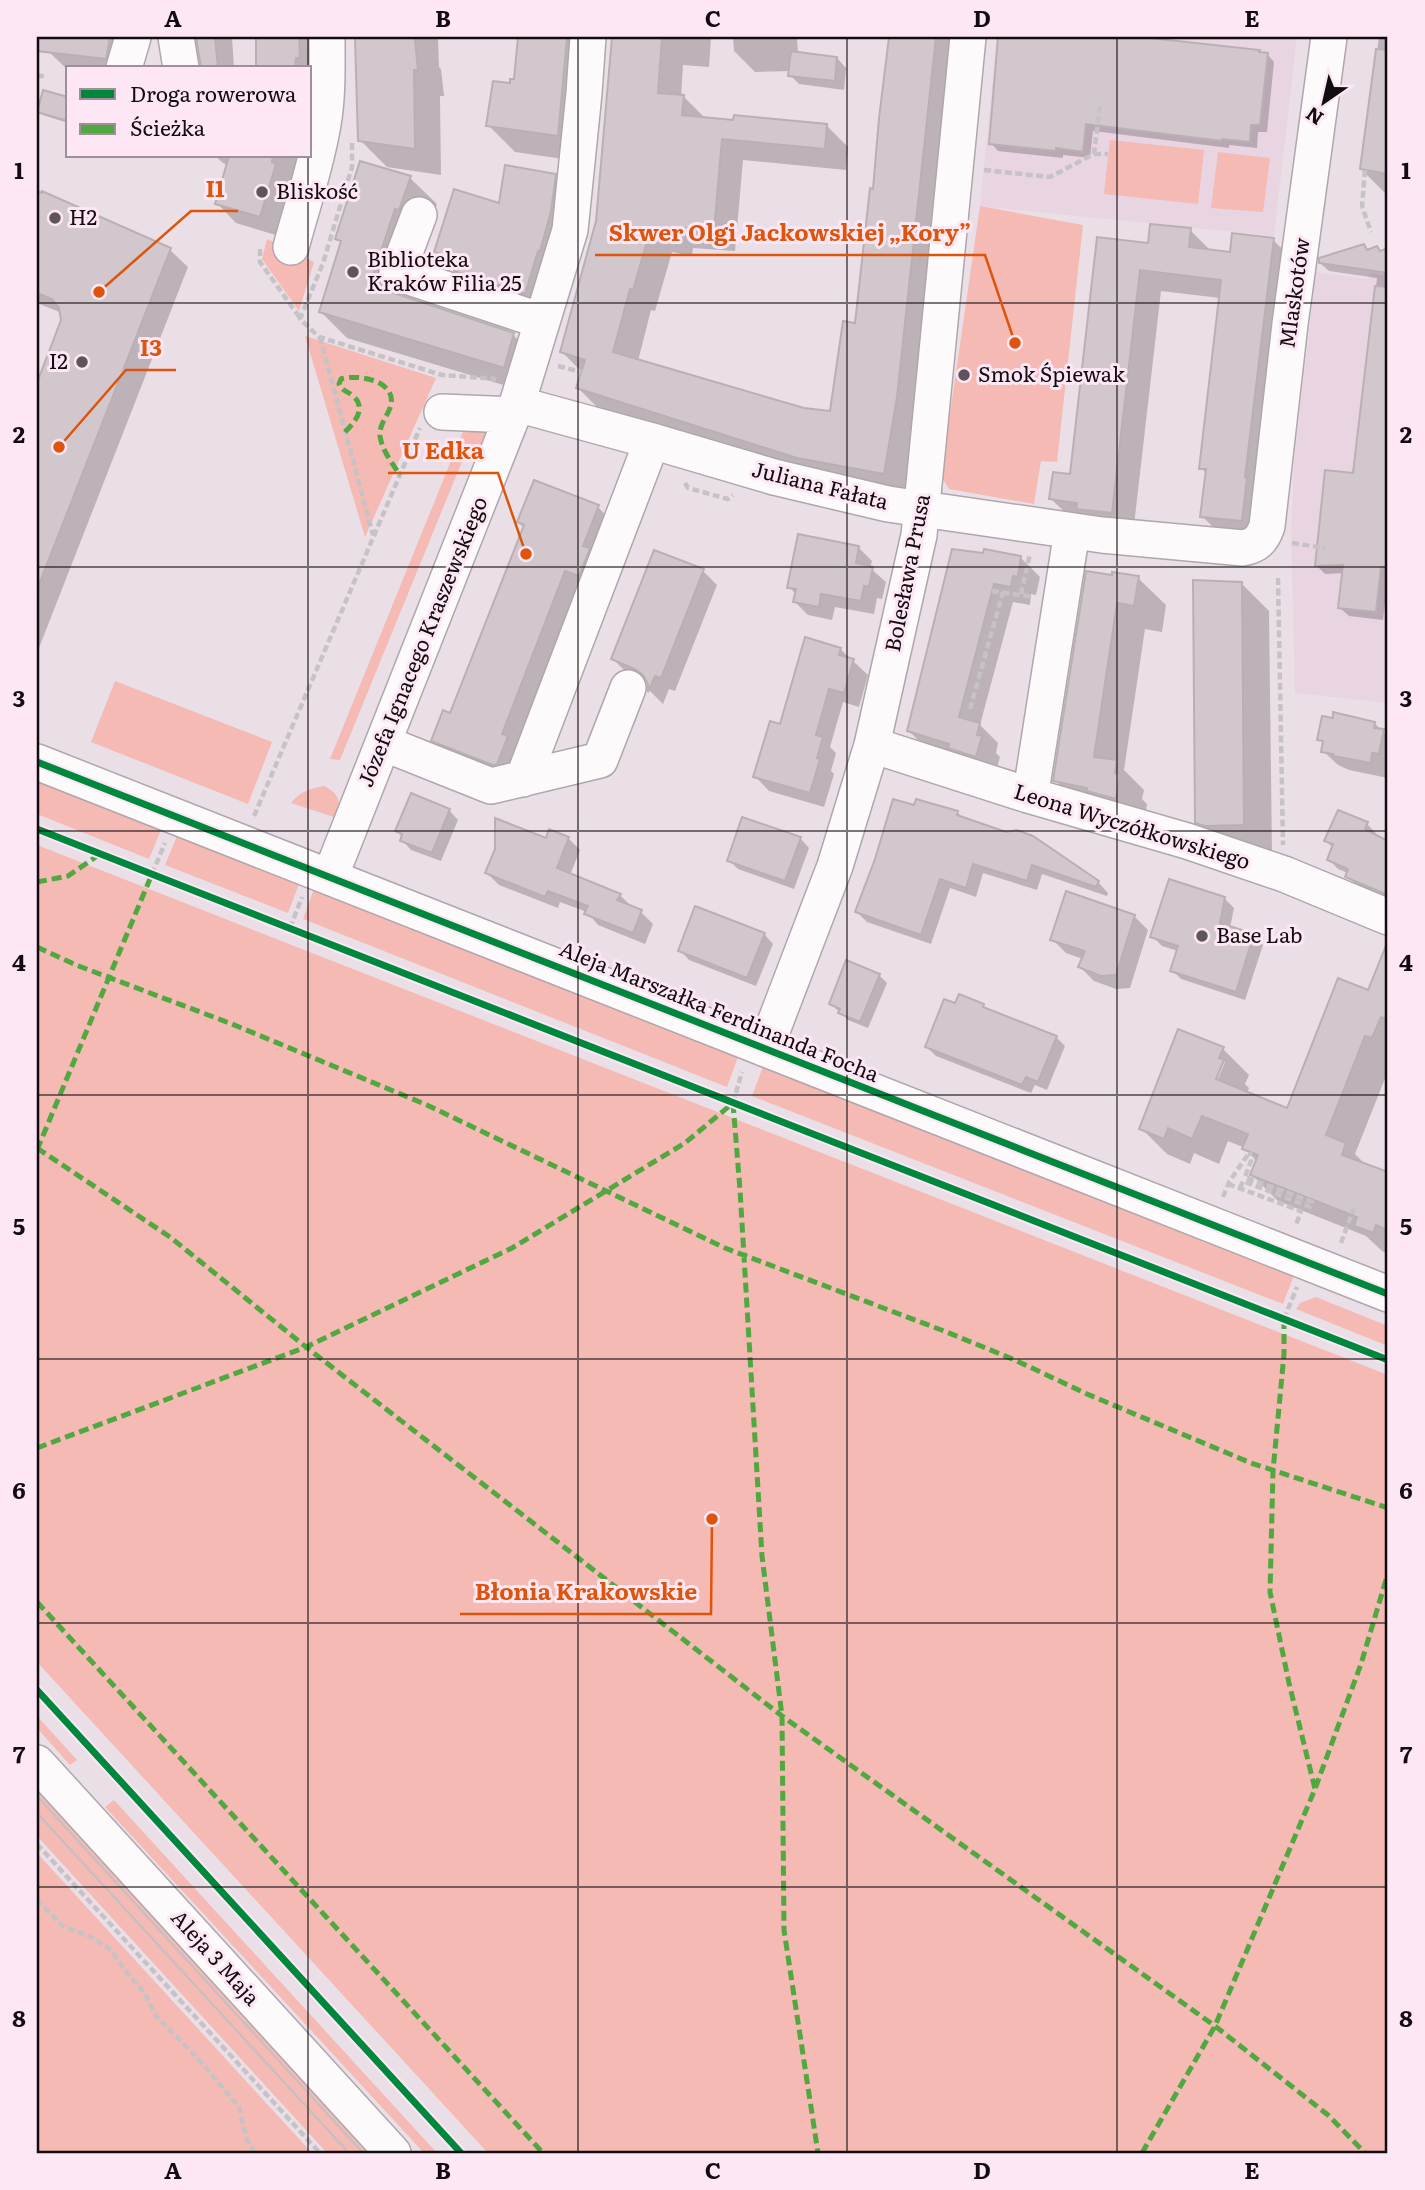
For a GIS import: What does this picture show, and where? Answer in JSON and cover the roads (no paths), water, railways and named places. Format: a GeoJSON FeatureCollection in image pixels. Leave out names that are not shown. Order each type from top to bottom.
{"type":"FeatureCollection","features":[{"type":"Feature","properties":{"kind":"street"},"geometry":{"type":"LineString","coordinates":[[125,66],[133,37]]}},
{"type":"Feature","properties":{"kind":"street"},"geometry":{"type":"LineString","coordinates":[[176,37],[181,66]]}},
{"type":"Feature","properties":{"kind":"street"},"geometry":{"type":"LineString","coordinates":[[291,247],[323,123],[327,86],[327,37]]}},
{"type":"Feature","properties":{"kind":"street","name":"Józefa Ignacego Kraszewskiego"},"geometry":{"type":"LineString","coordinates":[[330,877],[526,391],[542,321],[570,230],[587,37]]}},
{"type":"Feature","properties":{"kind":"street","name":"Bolesława Prusa"},"geometry":{"type":"LineString","coordinates":[[754,1059],[835,866],[872,745],[919,535],[968,37]]}},
{"type":"Feature","properties":{"kind":"street","name":"Mlaskotów"},"geometry":{"type":"LineString","coordinates":[[1270,544],[1263,537],[1267,526],[1290,324],[1329,37]]}},
{"type":"Feature","properties":{"kind":"street"},"geometry":{"type":"LineString","coordinates":[[419,215],[397,273],[542,321]]}},
{"type":"Feature","properties":{"kind":"street","name":"Juliana Fałata"},"geometry":{"type":"LineString","coordinates":[[433,408],[526,391],[652,440],[774,477],[888,504],[1072,531],[1243,548],[1270,544]]}},
{"type":"Feature","properties":{"kind":"street"},"geometry":{"type":"LineString","coordinates":[[523,779],[652,440]]}},
{"type":"Feature","properties":{"kind":"street"},"geometry":{"type":"LineString","coordinates":[[1028,795],[1033,779],[1072,531]]}},
{"type":"Feature","properties":{"kind":"street"},"geometry":{"type":"LineString","coordinates":[[383,743],[490,786],[523,779],[600,760],[628,688]]}},
{"type":"Feature","properties":{"kind":"street","name":"Leona Wyczółkowskiego"},"geometry":{"type":"LineString","coordinates":[[872,745],[1028,795],[1187,841],[1284,874],[1388,917]]}},
{"type":"Feature","properties":{"kind":"street","name":"Aleja Marszałka Ferdinanda Focha"},"geometry":{"type":"LineString","coordinates":[[37,762],[330,877],[754,1059],[1388,1294]]}},
{"type":"Feature","properties":{"kind":"street","name":"Aleja 3 Maja"},"geometry":{"type":"LineString","coordinates":[[37,1763],[393,2153]]}},
{"type":"Feature","properties":{"kind":"tram line"},"geometry":{"type":"LineString","coordinates":[[37,1796],[363,2153]]}},
{"type":"Feature","properties":{"kind":"tram line"},"geometry":{"type":"LineString","coordinates":[[37,1813],[349,2153]]}},
{"type":"Feature","properties":{"kind":"place","name":"Bliskość"},"geometry":{"type":"Point","coordinates":[262,192]}},
{"type":"Feature","properties":{"kind":"place","name":"H2"},"geometry":{"type":"Point","coordinates":[55,218]}},
{"type":"Feature","properties":{"kind":"place","name":"Biblioteka Kraków Filia 25"},"geometry":{"type":"Point","coordinates":[353,272]}},
{"type":"Feature","properties":{"kind":"place","name":"I1"},"geometry":{"type":"Point","coordinates":[99,292]}},
{"type":"Feature","properties":{"kind":"place","name":"Skwer Olgi Jackowskiej „Kory”"},"geometry":{"type":"Point","coordinates":[1015,343]}},
{"type":"Feature","properties":{"kind":"place","name":"I2"},"geometry":{"type":"Point","coordinates":[82,362]}},
{"type":"Feature","properties":{"kind":"place","name":"Smok Śpiewak"},"geometry":{"type":"Point","coordinates":[964,375]}},
{"type":"Feature","properties":{"kind":"place","name":"I3"},"geometry":{"type":"Point","coordinates":[59,447]}},
{"type":"Feature","properties":{"kind":"place","name":"U Edka"},"geometry":{"type":"Point","coordinates":[526,554]}},
{"type":"Feature","properties":{"kind":"place","name":"Base Lab"},"geometry":{"type":"Point","coordinates":[1202,936]}},
{"type":"Feature","properties":{"kind":"place","name":"Błonia Krakowskie"},"geometry":{"type":"Point","coordinates":[712,1519]}}]}
